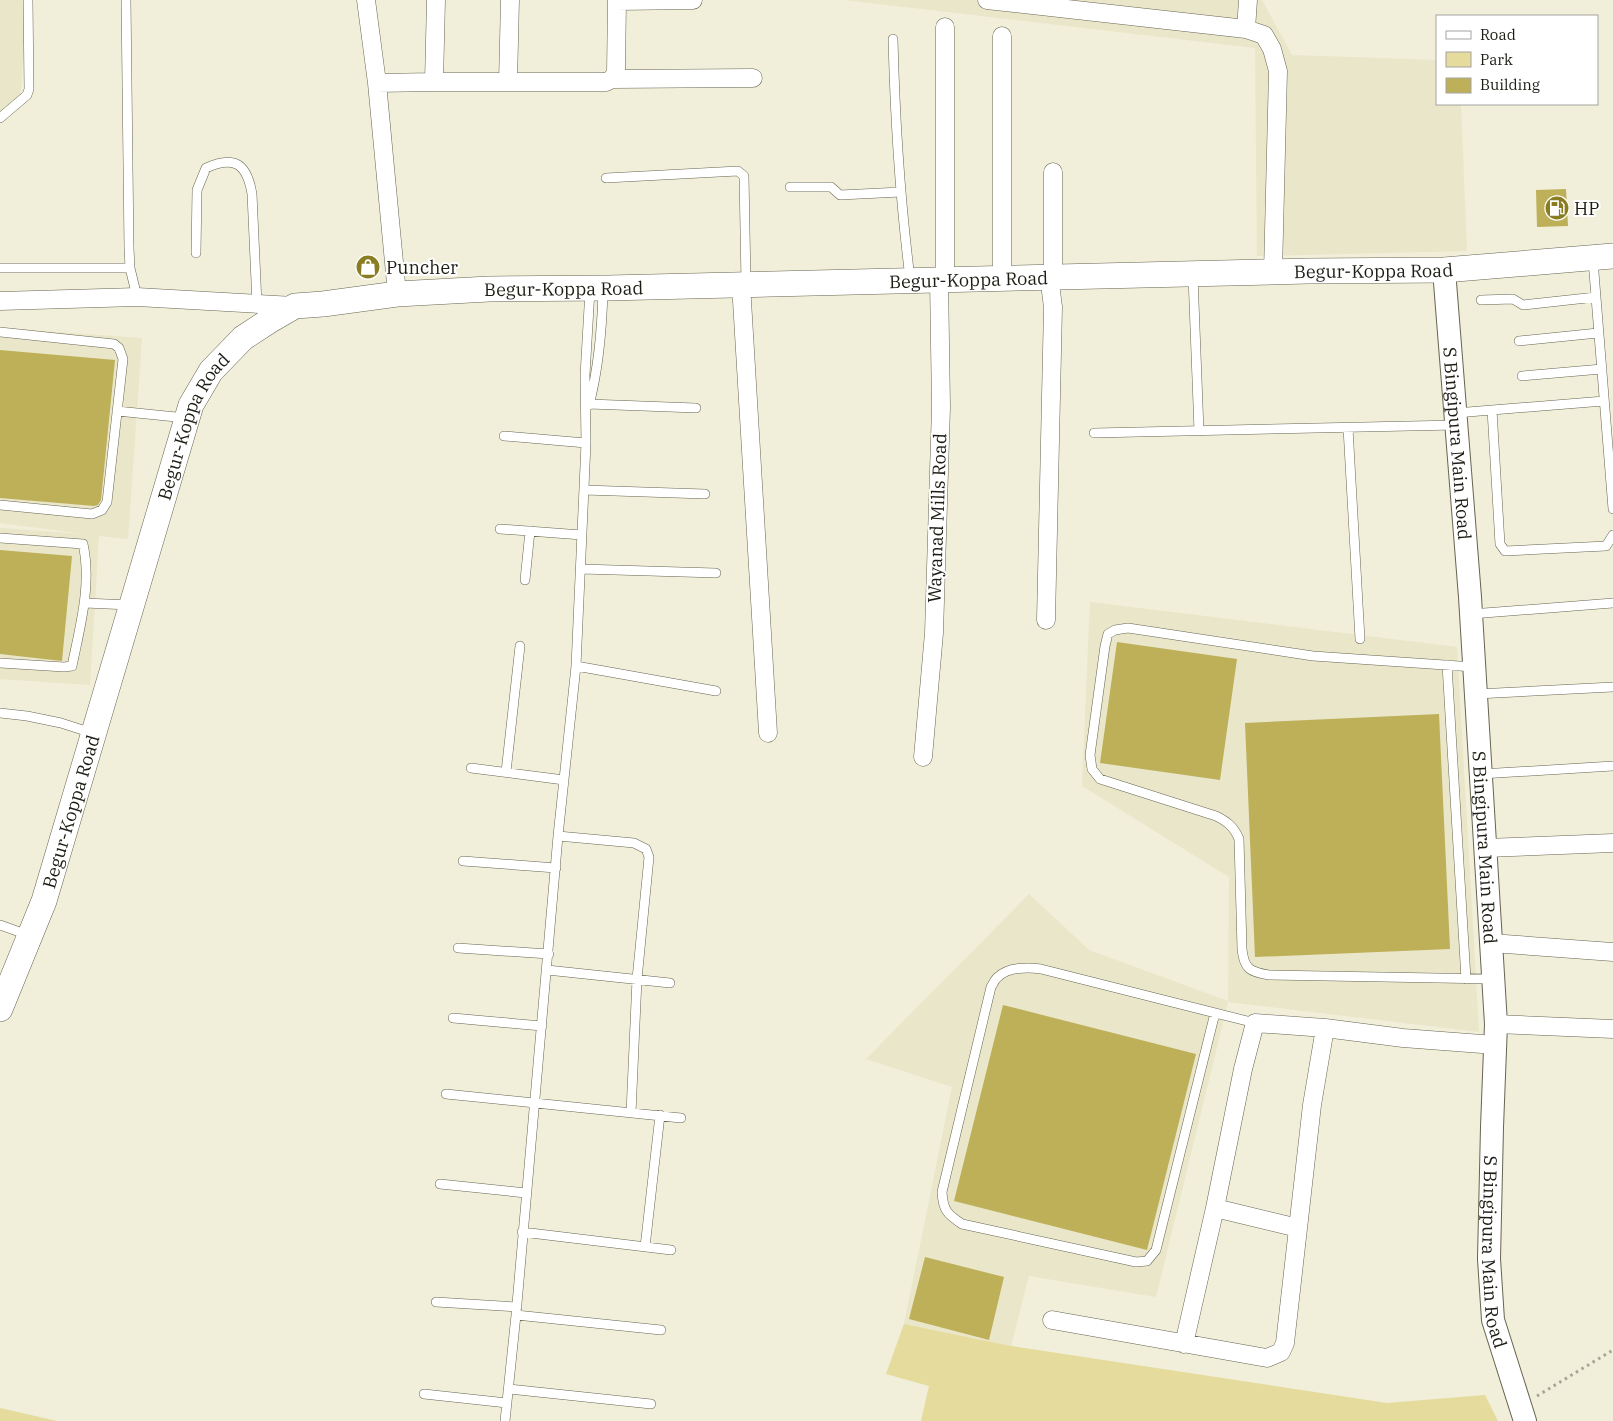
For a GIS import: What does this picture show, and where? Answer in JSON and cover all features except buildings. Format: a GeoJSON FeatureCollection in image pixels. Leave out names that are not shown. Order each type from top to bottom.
{"type":"FeatureCollection","features":[{"type":"Feature","properties":{"kind":"main road","name":"Begur-Koppa Road"},"geometry":{"type":"LineString","coordinates":[[0,1008],[44,901],[191,404],[211,371],[242,338],[295,306],[397,294],[489,289],[1051,276],[1444,270],[1603,257]]}},
{"type":"Feature","properties":{"kind":"street"},"geometry":{"type":"LineString","coordinates":[[366,0],[377,83],[397,294]]}},
{"type":"Feature","properties":{"kind":"street"},"geometry":{"type":"LineString","coordinates":[[434,82],[436,0]]}},
{"type":"Feature","properties":{"kind":"street"},"geometry":{"type":"LineString","coordinates":[[508,82],[510,0]]}},
{"type":"Feature","properties":{"kind":"street"},"geometry":{"type":"LineString","coordinates":[[612,79],[616,73],[617,0],[692,0]]}},
{"type":"Feature","properties":{"kind":"street"},"geometry":{"type":"LineString","coordinates":[[987,0],[1246,29],[1264,35],[1272,49],[1278,71],[1273,272]]}},
{"type":"Feature","properties":{"kind":"street"},"geometry":{"type":"LineString","coordinates":[[1246,29],[1248,0]]}},
{"type":"Feature","properties":{"kind":"street","name":"Wayanad Mills Road"},"geometry":{"type":"LineString","coordinates":[[923,757],[934,623],[941,407],[945,26]]}},
{"type":"Feature","properties":{"kind":"street"},"geometry":{"type":"LineString","coordinates":[[1002,36],[1002,277]]}},
{"type":"Feature","properties":{"kind":"street"},"geometry":{"type":"LineString","coordinates":[[377,83],[606,82],[612,79],[753,78]]}},
{"type":"Feature","properties":{"kind":"street"},"geometry":{"type":"LineString","coordinates":[[1046,620],[1053,172]]}},
{"type":"Feature","properties":{"kind":"street","name":"S Bingipura Main Road"},"geometry":{"type":"LineString","coordinates":[[1444,270],[1471,614],[1496,1035],[1490,1240],[1493,1320],[1522,1414]]}},
{"type":"Feature","properties":{"kind":"street"},"geometry":{"type":"LineString","coordinates":[[743,284],[768,733]]}},
{"type":"Feature","properties":{"kind":"street"},"geometry":{"type":"LineString","coordinates":[[0,301],[137,297],[295,306]]}},
{"type":"Feature","properties":{"kind":"street"},"geometry":{"type":"LineString","coordinates":[[1485,848],[1613,843]]}},
{"type":"Feature","properties":{"kind":"street"},"geometry":{"type":"LineString","coordinates":[[1491,943],[1613,952]]}},
{"type":"Feature","properties":{"kind":"street"},"geometry":{"type":"LineString","coordinates":[[1184,1344],[1246,1054],[1255,1023],[1325,1028],[1403,1038],[1613,1029]]}},
{"type":"Feature","properties":{"kind":"street"},"geometry":{"type":"LineString","coordinates":[[1052,1320],[1266,1358],[1281,1352],[1285,1343],[1312,1105],[1325,1028]]}},
{"type":"Feature","properties":{"kind":"street"},"geometry":{"type":"LineString","coordinates":[[1214,1208],[1298,1228]]}},
{"type":"Feature","properties":{"kind":"lane"},"geometry":{"type":"LineString","coordinates":[[0,118],[27,95],[29,89],[28,0]]}},
{"type":"Feature","properties":{"kind":"lane"},"geometry":{"type":"LineString","coordinates":[[126,0],[130,268],[137,297]]}},
{"type":"Feature","properties":{"kind":"lane"},"geometry":{"type":"LineString","coordinates":[[893,39],[901,192],[910,279]]}},
{"type":"Feature","properties":{"kind":"lane"},"geometry":{"type":"LineString","coordinates":[[196,253],[197,190],[206,168],[217,163],[230,162],[243,167],[250,179],[252,194],[257,304]]}},
{"type":"Feature","properties":{"kind":"lane"},"geometry":{"type":"LineString","coordinates":[[606,178],[738,171],[744,176],[743,284]]}},
{"type":"Feature","properties":{"kind":"lane"},"geometry":{"type":"LineString","coordinates":[[790,187],[831,187],[840,195],[901,192]]}},
{"type":"Feature","properties":{"kind":"lane"},"geometry":{"type":"LineString","coordinates":[[1603,257],[1596,297],[1613,509]]}},
{"type":"Feature","properties":{"kind":"lane"},"geometry":{"type":"LineString","coordinates":[[0,268],[130,268]]}},
{"type":"Feature","properties":{"kind":"lane"},"geometry":{"type":"LineString","coordinates":[[1193,274],[1199,431]]}},
{"type":"Feature","properties":{"kind":"lane"},"geometry":{"type":"LineString","coordinates":[[588,408],[597,373],[603,325],[597,288]]}},
{"type":"Feature","properties":{"kind":"lane"},"geometry":{"type":"LineString","coordinates":[[505,1421],[558,836],[576,666],[588,408],[585,375],[597,288]]}},
{"type":"Feature","properties":{"kind":"lane"},"geometry":{"type":"LineString","coordinates":[[1481,300],[1513,299],[1523,305],[1596,297]]}},
{"type":"Feature","properties":{"kind":"lane"},"geometry":{"type":"LineString","coordinates":[[0,332],[114,344],[119,348],[123,359],[107,502],[102,510],[92,514],[0,505]]}},
{"type":"Feature","properties":{"kind":"lane"},"geometry":{"type":"LineString","coordinates":[[1519,341],[1598,333]]}},
{"type":"Feature","properties":{"kind":"lane"},"geometry":{"type":"LineString","coordinates":[[1522,376],[1602,369]]}},
{"type":"Feature","properties":{"kind":"lane"},"geometry":{"type":"LineString","coordinates":[[1094,433],[1348,428],[1456,419],[1492,410],[1604,401]]}},
{"type":"Feature","properties":{"kind":"lane"},"geometry":{"type":"LineString","coordinates":[[588,408],[696,408]]}},
{"type":"Feature","properties":{"kind":"lane"},"geometry":{"type":"LineString","coordinates":[[1492,410],[1500,544],[1505,551],[1606,546],[1613,535]]}},
{"type":"Feature","properties":{"kind":"lane"},"geometry":{"type":"LineString","coordinates":[[117,411],[187,418]]}},
{"type":"Feature","properties":{"kind":"lane"},"geometry":{"type":"LineString","coordinates":[[1348,428],[1360,639]]}},
{"type":"Feature","properties":{"kind":"lane"},"geometry":{"type":"LineString","coordinates":[[504,436],[586,442]]}},
{"type":"Feature","properties":{"kind":"lane"},"geometry":{"type":"LineString","coordinates":[[584,490],[705,494]]}},
{"type":"Feature","properties":{"kind":"lane"},"geometry":{"type":"LineString","coordinates":[[500,529],[582,535]]}},
{"type":"Feature","properties":{"kind":"lane"},"geometry":{"type":"LineString","coordinates":[[526,580],[530,531]]}},
{"type":"Feature","properties":{"kind":"lane"},"geometry":{"type":"LineString","coordinates":[[0,538],[83,544],[85,554],[85,603],[72,666],[0,663]]}},
{"type":"Feature","properties":{"kind":"lane"},"geometry":{"type":"LineString","coordinates":[[581,570],[716,573]]}},
{"type":"Feature","properties":{"kind":"lane"},"geometry":{"type":"LineString","coordinates":[[85,603],[131,605]]}},
{"type":"Feature","properties":{"kind":"lane"},"geometry":{"type":"LineString","coordinates":[[1471,614],[1613,603]]}},
{"type":"Feature","properties":{"kind":"lane"},"geometry":{"type":"LineString","coordinates":[[1474,667],[1313,656],[1128,628],[1116,630],[1108,634],[1105,646],[1090,755],[1092,769],[1100,779],[1216,816],[1227,822],[1234,829],[1239,839],[1243,962],[1250,970],[1269,974],[1493,979]]}},
{"type":"Feature","properties":{"kind":"lane"},"geometry":{"type":"LineString","coordinates":[[506,772],[520,646]]}},
{"type":"Feature","properties":{"kind":"lane"},"geometry":{"type":"LineString","coordinates":[[1447,665],[1466,979]]}},
{"type":"Feature","properties":{"kind":"lane"},"geometry":{"type":"LineString","coordinates":[[576,666],[716,691]]}},
{"type":"Feature","properties":{"kind":"lane"},"geometry":{"type":"LineString","coordinates":[[1476,694],[1613,687]]}},
{"type":"Feature","properties":{"kind":"lane"},"geometry":{"type":"LineString","coordinates":[[0,713],[61,723],[93,733]]}},
{"type":"Feature","properties":{"kind":"lane"},"geometry":{"type":"LineString","coordinates":[[1481,774],[1613,766]]}},
{"type":"Feature","properties":{"kind":"lane"},"geometry":{"type":"LineString","coordinates":[[471,768],[564,780]]}},
{"type":"Feature","properties":{"kind":"lane"},"geometry":{"type":"LineString","coordinates":[[558,836],[634,843],[646,849],[649,857],[637,979],[631,1113]]}},
{"type":"Feature","properties":{"kind":"lane"},"geometry":{"type":"LineString","coordinates":[[462,861],[556,868]]}},
{"type":"Feature","properties":{"kind":"lane"},"geometry":{"type":"LineString","coordinates":[[0,925],[29,936]]}},
{"type":"Feature","properties":{"kind":"lane"},"geometry":{"type":"LineString","coordinates":[[458,948],[548,954]]}},
{"type":"Feature","properties":{"kind":"lane"},"geometry":{"type":"LineString","coordinates":[[1215,1013],[1156,1250],[1147,1260],[1136,1262],[962,1224],[949,1216],[942,1205],[942,1192],[991,987],[998,976],[1012,970],[1041,969],[1255,1023]]}},
{"type":"Feature","properties":{"kind":"lane"},"geometry":{"type":"LineString","coordinates":[[547,970],[670,983]]}},
{"type":"Feature","properties":{"kind":"lane"},"geometry":{"type":"LineString","coordinates":[[453,1018],[542,1026]]}},
{"type":"Feature","properties":{"kind":"lane"},"geometry":{"type":"LineString","coordinates":[[446,1094],[681,1118]]}},
{"type":"Feature","properties":{"kind":"lane"},"geometry":{"type":"LineString","coordinates":[[645,1247],[660,1116]]}},
{"type":"Feature","properties":{"kind":"lane"},"geometry":{"type":"LineString","coordinates":[[440,1184],[526,1193]]}},
{"type":"Feature","properties":{"kind":"lane"},"geometry":{"type":"LineString","coordinates":[[522,1232],[671,1250]]}},
{"type":"Feature","properties":{"kind":"lane"},"geometry":{"type":"LineString","coordinates":[[436,1302],[661,1330]]}},
{"type":"Feature","properties":{"kind":"lane"},"geometry":{"type":"LineString","coordinates":[[509,1389],[651,1404]]}},
{"type":"Feature","properties":{"kind":"lane"},"geometry":{"type":"LineString","coordinates":[[424,1394],[507,1403]]}},
{"type":"Feature","properties":{"kind":"path"},"geometry":{"type":"LineString","coordinates":[[1522,1414],[1613,1350]]}},
{"type":"Feature","properties":{"kind":"shaded area"},"geometry":{"type":"Polygon","coordinates":[[[0,0],[27,0],[20,102],[0,123],[0,0]]]}},
{"type":"Feature","properties":{"kind":"shaded area"},"geometry":{"type":"Polygon","coordinates":[[[844,0],[1262,0],[1292,55],[1436,60],[1436,105],[1461,105],[1467,251],[1257,256],[1255,48],[844,0]]]}},
{"type":"Feature","properties":{"kind":"shaded area"},"geometry":{"type":"Polygon","coordinates":[[[0,328],[142,338],[128,539],[99,536],[90,685],[0,679],[0,528],[84,534],[0,523],[0,328]]]}},
{"type":"Feature","properties":{"kind":"shaded area"},"geometry":{"type":"Polygon","coordinates":[[[1090,602],[1457,647],[1479,1032],[1228,1002],[1156,1297],[1029,1276],[1011,1346],[904,1324],[952,1087],[866,1059],[1029,894],[1089,950],[1228,1001],[1229,877],[1082,786],[1090,602]]]}},
{"type":"Feature","properties":{"kind":"green space"},"geometry":{"type":"Polygon","coordinates":[[[904,1324],[1011,1346],[1387,1403],[1485,1395],[1498,1421],[921,1421],[929,1386],[886,1374],[904,1324]]]}},
{"type":"Feature","properties":{"kind":"green space"},"geometry":{"type":"Polygon","coordinates":[[[0,1408],[57,1421],[0,1421],[0,1408]]]}},
{"type":"Feature","properties":{"kind":"place","name":"HP"},"geometry":{"type":"Point","coordinates":[1557,208]}},
{"type":"Feature","properties":{"kind":"place","name":"Puncher"},"geometry":{"type":"Point","coordinates":[368,267]}}]}
